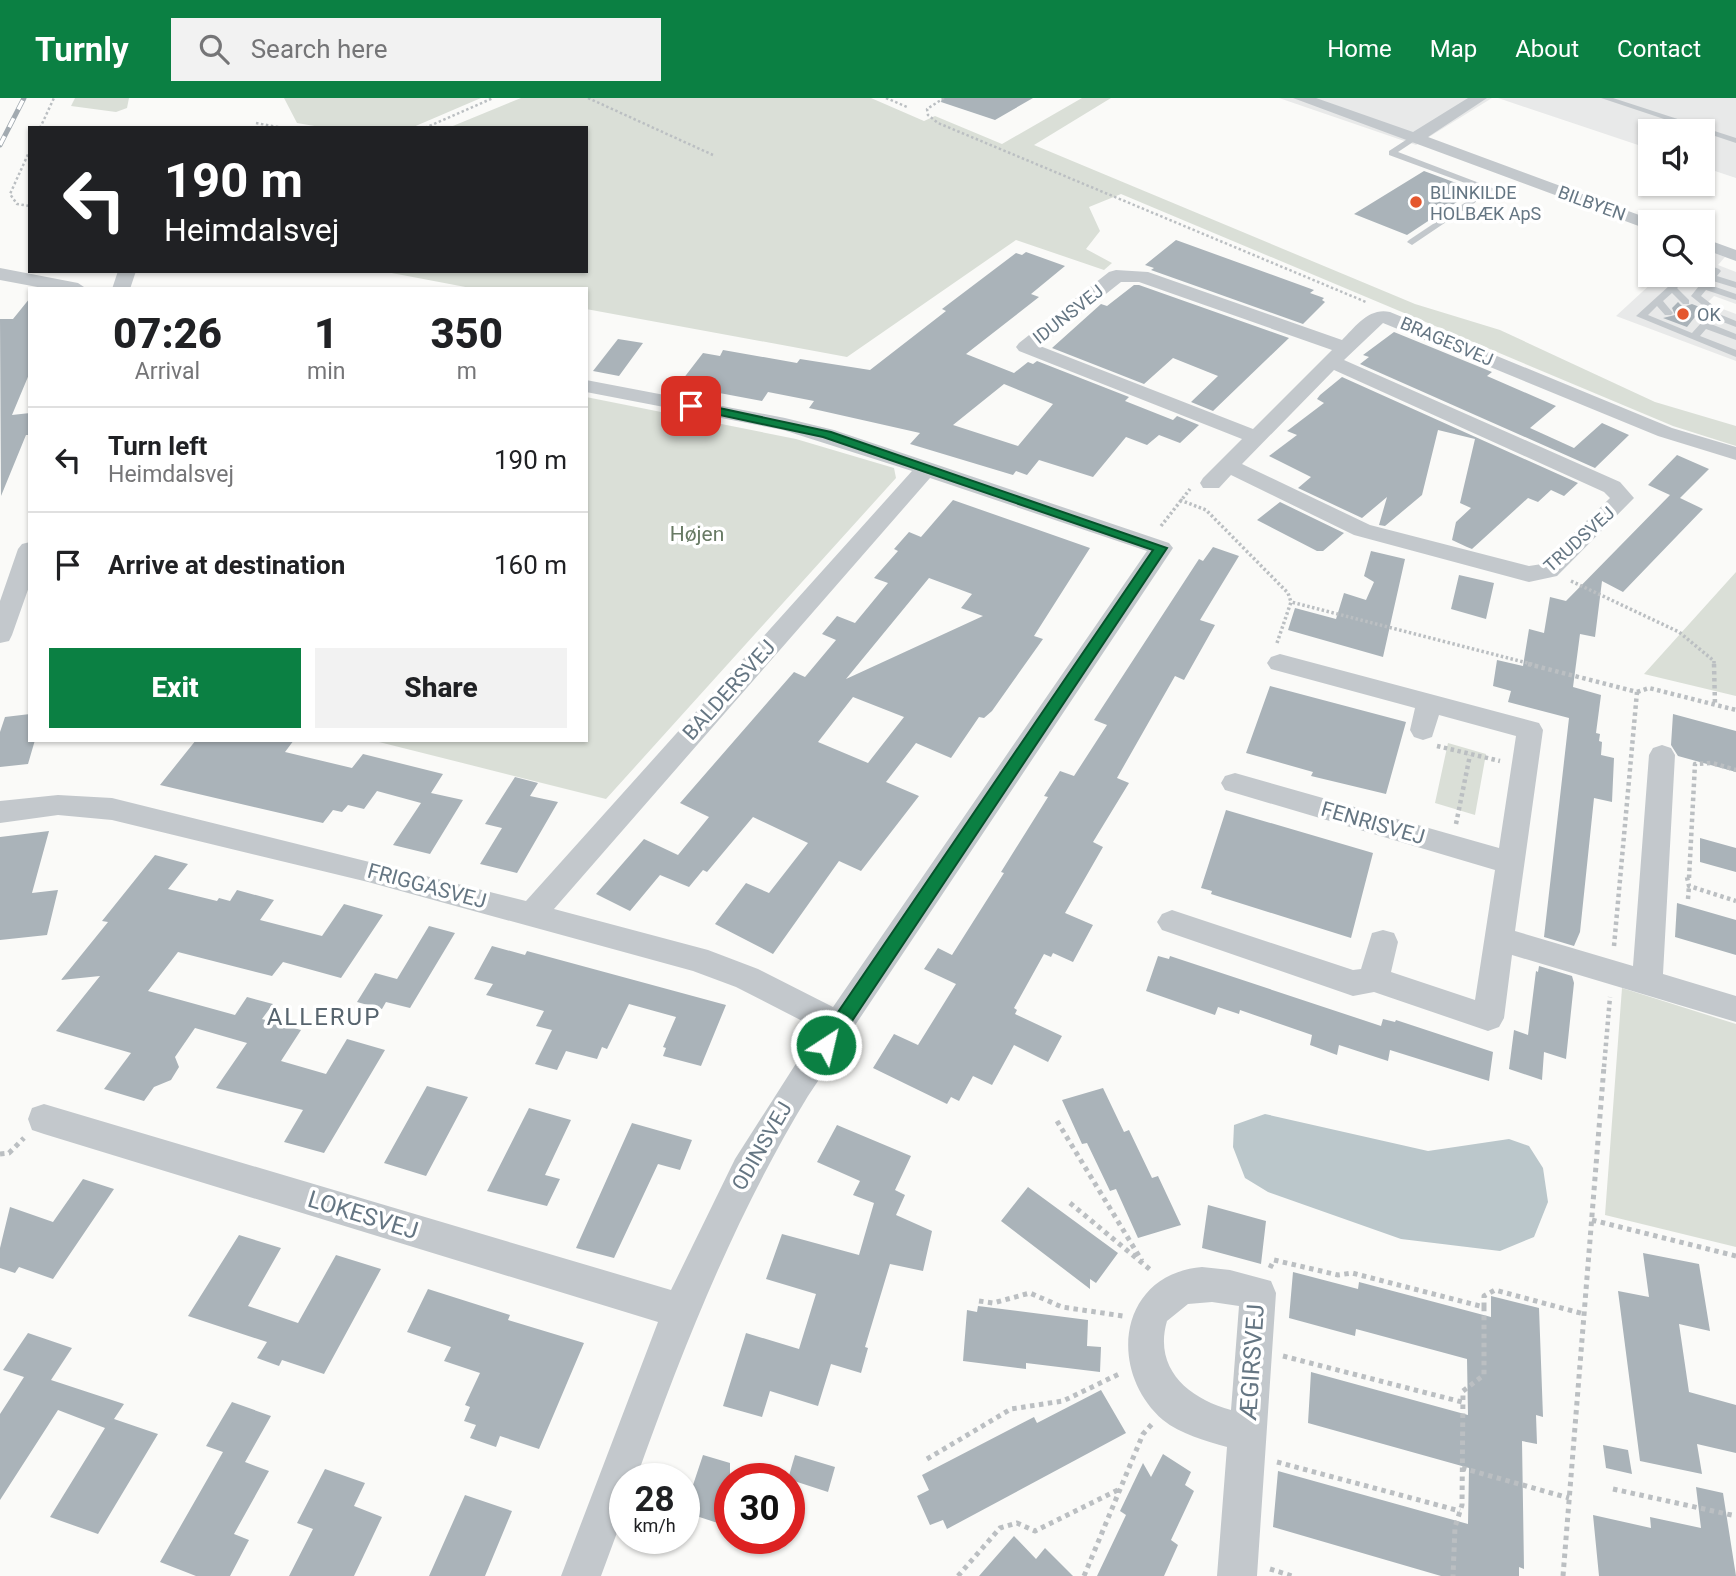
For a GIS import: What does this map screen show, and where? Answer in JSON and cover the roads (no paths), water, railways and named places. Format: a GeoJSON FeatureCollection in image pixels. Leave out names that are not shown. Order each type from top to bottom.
{"type":"FeatureCollection","features":[{"type":"Feature","properties":{"kind":"street","name":"BILBYEN"},"geometry":{"type":"LineString","coordinates":[[1301,98],[1638,220]]}},
{"type":"Feature","properties":{"kind":"street"},"geometry":{"type":"LineString","coordinates":[[1415,138],[1479,98]]}},
{"type":"Feature","properties":{"kind":"street"},"geometry":{"type":"LineString","coordinates":[[1715,252],[1736,256]]}},
{"type":"Feature","properties":{"kind":"street"},"geometry":{"type":"LineString","coordinates":[[0,274],[68,287]]}},
{"type":"Feature","properties":{"kind":"street","name":"IDUNSVEJ"},"geometry":{"type":"LineString","coordinates":[[1258,438],[1026,347],[1116,276],[1129,275],[1141,276],[1338,355]]}},
{"type":"Feature","properties":{"kind":"street","name":"BRAGESVEJ"},"geometry":{"type":"LineString","coordinates":[[1210,483],[1375,319],[1383,316],[1665,432],[1736,454]]}},
{"type":"Feature","properties":{"kind":"street","name":"TRUDSVEJ"},"geometry":{"type":"LineString","coordinates":[[1229,466],[1362,530],[1529,574],[1549,571],[1620,502],[1622,494],[1338,355]]}},
{"type":"Feature","properties":{"kind":"street"},"geometry":{"type":"LineString","coordinates":[[588,386],[802,428],[927,468]]}},
{"type":"Feature","properties":{"kind":"street","name":"ODINSVEJ"},"geometry":{"type":"LineString","coordinates":[[581,1576],[682,1311],[720,1222],[750,1164],[840,1025],[1161,548],[927,468]]}},
{"type":"Feature","properties":{"kind":"street","name":"BALDERSVEJ"},"geometry":{"type":"LineString","coordinates":[[532,914],[927,468]]}},
{"type":"Feature","properties":{"kind":"street"},"geometry":{"type":"LineString","coordinates":[[0,635],[28,555]]}},
{"type":"Feature","properties":{"kind":"street"},"geometry":{"type":"LineString","coordinates":[[1172,922],[1353,983],[1374,979],[1488,1018],[1530,730],[1426,717],[1280,663]]}},
{"type":"Feature","properties":{"kind":"street"},"geometry":{"type":"LineString","coordinates":[[1647,984],[1662,755]]}},
{"type":"Feature","properties":{"kind":"street","name":"FENRISVEJ"},"geometry":{"type":"LineString","coordinates":[[1235,783],[1511,863]]}},
{"type":"Feature","properties":{"kind":"street","name":"FRIGGASVEJ"},"geometry":{"type":"LineString","coordinates":[[0,812],[58,805],[112,809],[532,914],[723,967],[840,1025]]}},
{"type":"Feature","properties":{"kind":"street"},"geometry":{"type":"LineString","coordinates":[[1501,939],[1736,1009]]}},
{"type":"Feature","properties":{"kind":"street"},"geometry":{"type":"LineString","coordinates":[[1374,979],[1383,942]]}},
{"type":"Feature","properties":{"kind":"street","name":"LOKESVEJ"},"geometry":{"type":"LineString","coordinates":[[44,1119],[682,1311]]}},
{"type":"Feature","properties":{"kind":"street","name":"ÆGIRSVEJ"},"geometry":{"type":"LineString","coordinates":[[1237,1576],[1258,1293],[1209,1284],[1171,1292],[1160,1304],[1149,1324],[1145,1342],[1148,1366],[1171,1401],[1246,1443]]}},
{"type":"Feature","properties":{"kind":"lane"},"geometry":{"type":"LineString","coordinates":[[1605,98],[1736,141]]}},
{"type":"Feature","properties":{"kind":"lane"},"geometry":{"type":"LineString","coordinates":[[1412,242],[1491,189],[1392,153],[1415,138]]}},
{"type":"Feature","properties":{"kind":"lane"},"geometry":{"type":"LineString","coordinates":[[1715,274],[1736,279]]}},
{"type":"Feature","properties":{"kind":"lane"},"geometry":{"type":"LineString","coordinates":[[1715,274],[1736,285]]}},
{"type":"Feature","properties":{"kind":"lane"},"geometry":{"type":"LineString","coordinates":[[1673,287],[1641,316],[1736,332]]}},
{"type":"Feature","properties":{"kind":"lane"},"geometry":{"type":"LineString","coordinates":[[1703,287],[1696,296],[1701,324],[1736,354]]}},
{"type":"Feature","properties":{"kind":"lane"},"geometry":{"type":"LineString","coordinates":[[1707,287],[1736,297]]}},
{"type":"Feature","properties":{"kind":"lane"},"geometry":{"type":"LineString","coordinates":[[1665,294],[1676,306],[1665,294]]}},
{"type":"Feature","properties":{"kind":"lane"},"geometry":{"type":"LineString","coordinates":[[1701,324],[1736,318]]}},
{"type":"Feature","properties":{"kind":"lane"},"geometry":{"type":"LineString","coordinates":[[1677,324],[1736,324]]}},
{"type":"Feature","properties":{"kind":"lane"},"geometry":{"type":"LineString","coordinates":[[1701,324],[1736,337]]}},
{"type":"Feature","properties":{"kind":"railway"},"geometry":{"type":"LineString","coordinates":[[0,145],[24,98]]}},
{"type":"Feature","properties":{"kind":"place","name":"BLINKILDE HOLBÆK ApS"},"geometry":{"type":"Point","coordinates":[1416,202]}},
{"type":"Feature","properties":{"kind":"place","name":"OK"},"geometry":{"type":"Point","coordinates":[1683,314]}},
{"type":"Feature","properties":{"kind":"district","name":"ALLERUP"},"geometry":{"type":"Point","coordinates":[324,1017]}},
{"type":"Feature","properties":{"kind":"park label","name":"Højen"},"geometry":{"type":"Point","coordinates":[697,534]}}]}
